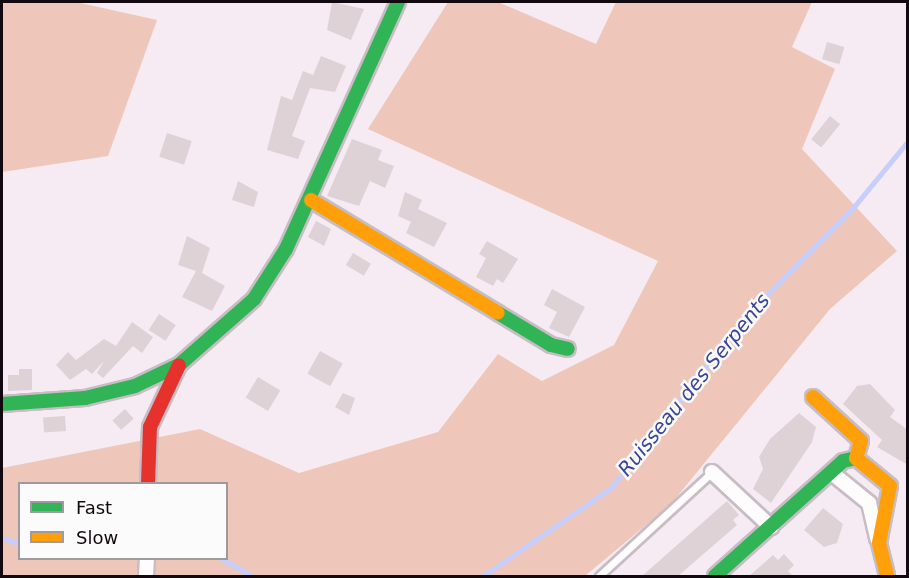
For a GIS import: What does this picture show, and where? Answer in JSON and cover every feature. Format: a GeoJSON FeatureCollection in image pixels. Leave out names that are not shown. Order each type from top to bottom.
{"type":"FeatureCollection","features":[{"type":"Feature","properties":{"kind":"street"},"geometry":{"type":"LineString","coordinates":[[2,404],[85,398],[135,386],[179,365],[254,299],[311,201],[398,2]]}},
{"type":"Feature","properties":{"kind":"street"},"geometry":{"type":"LineString","coordinates":[[311,201],[551,345],[568,349]]}},
{"type":"Feature","properties":{"kind":"street"},"geometry":{"type":"LineString","coordinates":[[148,482],[150,427],[179,365]]}},
{"type":"Feature","properties":{"kind":"street"},"geometry":{"type":"LineString","coordinates":[[715,576],[832,473],[856,458],[861,441],[813,397]]}},
{"type":"Feature","properties":{"kind":"street"},"geometry":{"type":"LineString","coordinates":[[856,458],[890,486],[879,543]]}},
{"type":"Feature","properties":{"kind":"street"},"geometry":{"type":"LineString","coordinates":[[712,472],[771,527]]}},
{"type":"Feature","properties":{"kind":"street"},"geometry":{"type":"LineString","coordinates":[[832,473],[869,503],[886,576]]}},
{"type":"Feature","properties":{"kind":"street"},"geometry":{"type":"LineString","coordinates":[[146,575],[147,560]]}},
{"type":"Feature","properties":{"kind":"lane"},"geometry":{"type":"LineString","coordinates":[[599,576],[712,472]]}},
{"type":"Feature","properties":{"kind":"shaded area"},"geometry":{"type":"Polygon","coordinates":[[[2,2],[76,2],[157,20],[108,156],[2,172],[2,2]]]}},
{"type":"Feature","properties":{"kind":"shaded area"},"geometry":{"type":"Polygon","coordinates":[[[448,2],[498,2],[596,44],[616,2],[812,2],[792,47],[835,69],[802,149],[897,251],[830,309],[671,504],[585,576],[2,576],[2,468],[200,429],[299,473],[438,432],[498,354],[542,381],[614,345],[658,261],[368,129],[448,2]]]}},
{"type":"Feature","properties":{"kind":"building"},"geometry":{"type":"Polygon","coordinates":[[[332,2],[364,9],[351,40],[327,30],[332,2]]]}},
{"type":"Feature","properties":{"kind":"building"},"geometry":{"type":"Polygon","coordinates":[[[827,42],[844,47],[839,64],[822,59],[827,42]]]}},
{"type":"Feature","properties":{"kind":"building"},"geometry":{"type":"Polygon","coordinates":[[[321,56],[346,66],[335,92],[310,88],[292,136],[305,141],[298,159],[267,150],[281,96],[292,100],[303,71],[313,75],[321,56]]]}},
{"type":"Feature","properties":{"kind":"building"},"geometry":{"type":"Polygon","coordinates":[[[830,116],[840,124],[821,147],[811,139],[830,116]]]}},
{"type":"Feature","properties":{"kind":"building"},"geometry":{"type":"Polygon","coordinates":[[[167,133],[192,141],[184,165],[159,157],[167,133]]]}},
{"type":"Feature","properties":{"kind":"building"},"geometry":{"type":"Polygon","coordinates":[[[352,139],[382,150],[378,160],[394,166],[385,188],[370,181],[359,206],[327,196],[352,139]]]}},
{"type":"Feature","properties":{"kind":"building"},"geometry":{"type":"Polygon","coordinates":[[[238,181],[258,192],[254,207],[232,200],[238,181]]]}},
{"type":"Feature","properties":{"kind":"building"},"geometry":{"type":"Polygon","coordinates":[[[405,192],[422,200],[418,209],[447,223],[434,247],[406,233],[411,222],[398,216],[405,192]]]}},
{"type":"Feature","properties":{"kind":"building"},"geometry":{"type":"Polygon","coordinates":[[[316,221],[331,229],[324,246],[308,237],[316,221]]]}},
{"type":"Feature","properties":{"kind":"building"},"geometry":{"type":"Polygon","coordinates":[[[187,236],[210,248],[202,273],[225,286],[212,311],[182,297],[196,271],[178,265],[187,236]]]}},
{"type":"Feature","properties":{"kind":"building"},"geometry":{"type":"Polygon","coordinates":[[[487,241],[518,259],[503,283],[497,279],[493,286],[476,277],[486,258],[479,254],[487,241]]]}},
{"type":"Feature","properties":{"kind":"building"},"geometry":{"type":"Polygon","coordinates":[[[353,253],[371,264],[364,276],[346,265],[353,253]]]}},
{"type":"Feature","properties":{"kind":"building"},"geometry":{"type":"Polygon","coordinates":[[[552,289],[585,307],[569,337],[549,328],[557,312],[544,305],[552,289]]]}},
{"type":"Feature","properties":{"kind":"building"},"geometry":{"type":"Polygon","coordinates":[[[159,314],[176,325],[165,341],[149,330],[159,314]]]}},
{"type":"Feature","properties":{"kind":"building"},"geometry":{"type":"Polygon","coordinates":[[[132,322],[153,337],[142,353],[133,346],[103,378],[97,373],[104,361],[92,374],[86,369],[70,380],[56,365],[68,352],[76,360],[104,339],[116,346],[132,322]]]}},
{"type":"Feature","properties":{"kind":"building"},"geometry":{"type":"Polygon","coordinates":[[[320,351],[343,364],[330,386],[307,374],[320,351]]]}},
{"type":"Feature","properties":{"kind":"building"},"geometry":{"type":"Polygon","coordinates":[[[19,369],[32,369],[32,390],[8,391],[8,375],[19,375],[19,369]]]}},
{"type":"Feature","properties":{"kind":"building"},"geometry":{"type":"Polygon","coordinates":[[[258,377],[280,390],[268,411],[246,398],[258,377]]]}},
{"type":"Feature","properties":{"kind":"building"},"geometry":{"type":"Polygon","coordinates":[[[870,384],[895,410],[890,417],[908,430],[908,465],[877,447],[882,440],[843,404],[857,386],[870,384]]]}},
{"type":"Feature","properties":{"kind":"building"},"geometry":{"type":"Polygon","coordinates":[[[343,393],[355,398],[349,415],[335,407],[343,393]]]}},
{"type":"Feature","properties":{"kind":"building"},"geometry":{"type":"Polygon","coordinates":[[[125,409],[134,419],[121,430],[112,420],[125,409]]]}},
{"type":"Feature","properties":{"kind":"building"},"geometry":{"type":"Polygon","coordinates":[[[799,413],[816,427],[812,442],[771,503],[753,489],[763,469],[759,457],[770,439],[799,413]]]}},
{"type":"Feature","properties":{"kind":"building"},"geometry":{"type":"Polygon","coordinates":[[[65,416],[66,431],[44,432],[43,418],[65,416]]]}},
{"type":"Feature","properties":{"kind":"building"},"geometry":{"type":"Polygon","coordinates":[[[727,501],[739,515],[733,520],[737,525],[678,576],[642,576],[727,501]]]}},
{"type":"Feature","properties":{"kind":"building"},"geometry":{"type":"Polygon","coordinates":[[[823,508],[843,524],[837,543],[824,547],[804,530],[823,508]]]}},
{"type":"Feature","properties":{"kind":"building"},"geometry":{"type":"Polygon","coordinates":[[[784,554],[794,565],[788,571],[793,576],[749,576],[773,555],[778,560],[784,554]]]}},
{"type":"Feature","properties":{"kind":"waterway","name":"Ruisseau des Serpents"},"geometry":{"type":"LineString","coordinates":[[483,576],[611,488],[748,314],[853,208],[908,141]]}},
{"type":"Feature","properties":{"kind":"waterway","name":"Ruisseau des Serpents"},"geometry":{"type":"LineString","coordinates":[[2,538],[18,542]]}},
{"type":"Feature","properties":{"kind":"waterway","name":"Ruisseau des Serpents"},"geometry":{"type":"LineString","coordinates":[[224,560],[252,576]]}},
{"type":"Feature","properties":{"kind":"traffic: fast"},"geometry":{"type":"LineString","coordinates":[[2,404],[85,398],[135,386],[179,365],[254,299],[286,249],[398,2]]}},
{"type":"Feature","properties":{"kind":"traffic: fast"},"geometry":{"type":"LineString","coordinates":[[498,313],[551,345],[568,349]]}},
{"type":"Feature","properties":{"kind":"traffic: fast"},"geometry":{"type":"LineString","coordinates":[[715,576],[843,461],[856,458]]}},
{"type":"Feature","properties":{"kind":"traffic: slow"},"geometry":{"type":"LineString","coordinates":[[311,200],[498,313]]}},
{"type":"Feature","properties":{"kind":"traffic: slow"},"geometry":{"type":"LineString","coordinates":[[813,397],[861,441],[856,458],[890,486],[879,543],[887,576]]}},
{"type":"Feature","properties":{"kind":"traffic: jam"},"geometry":{"type":"LineString","coordinates":[[148,482],[150,427],[179,365]]}}]}
